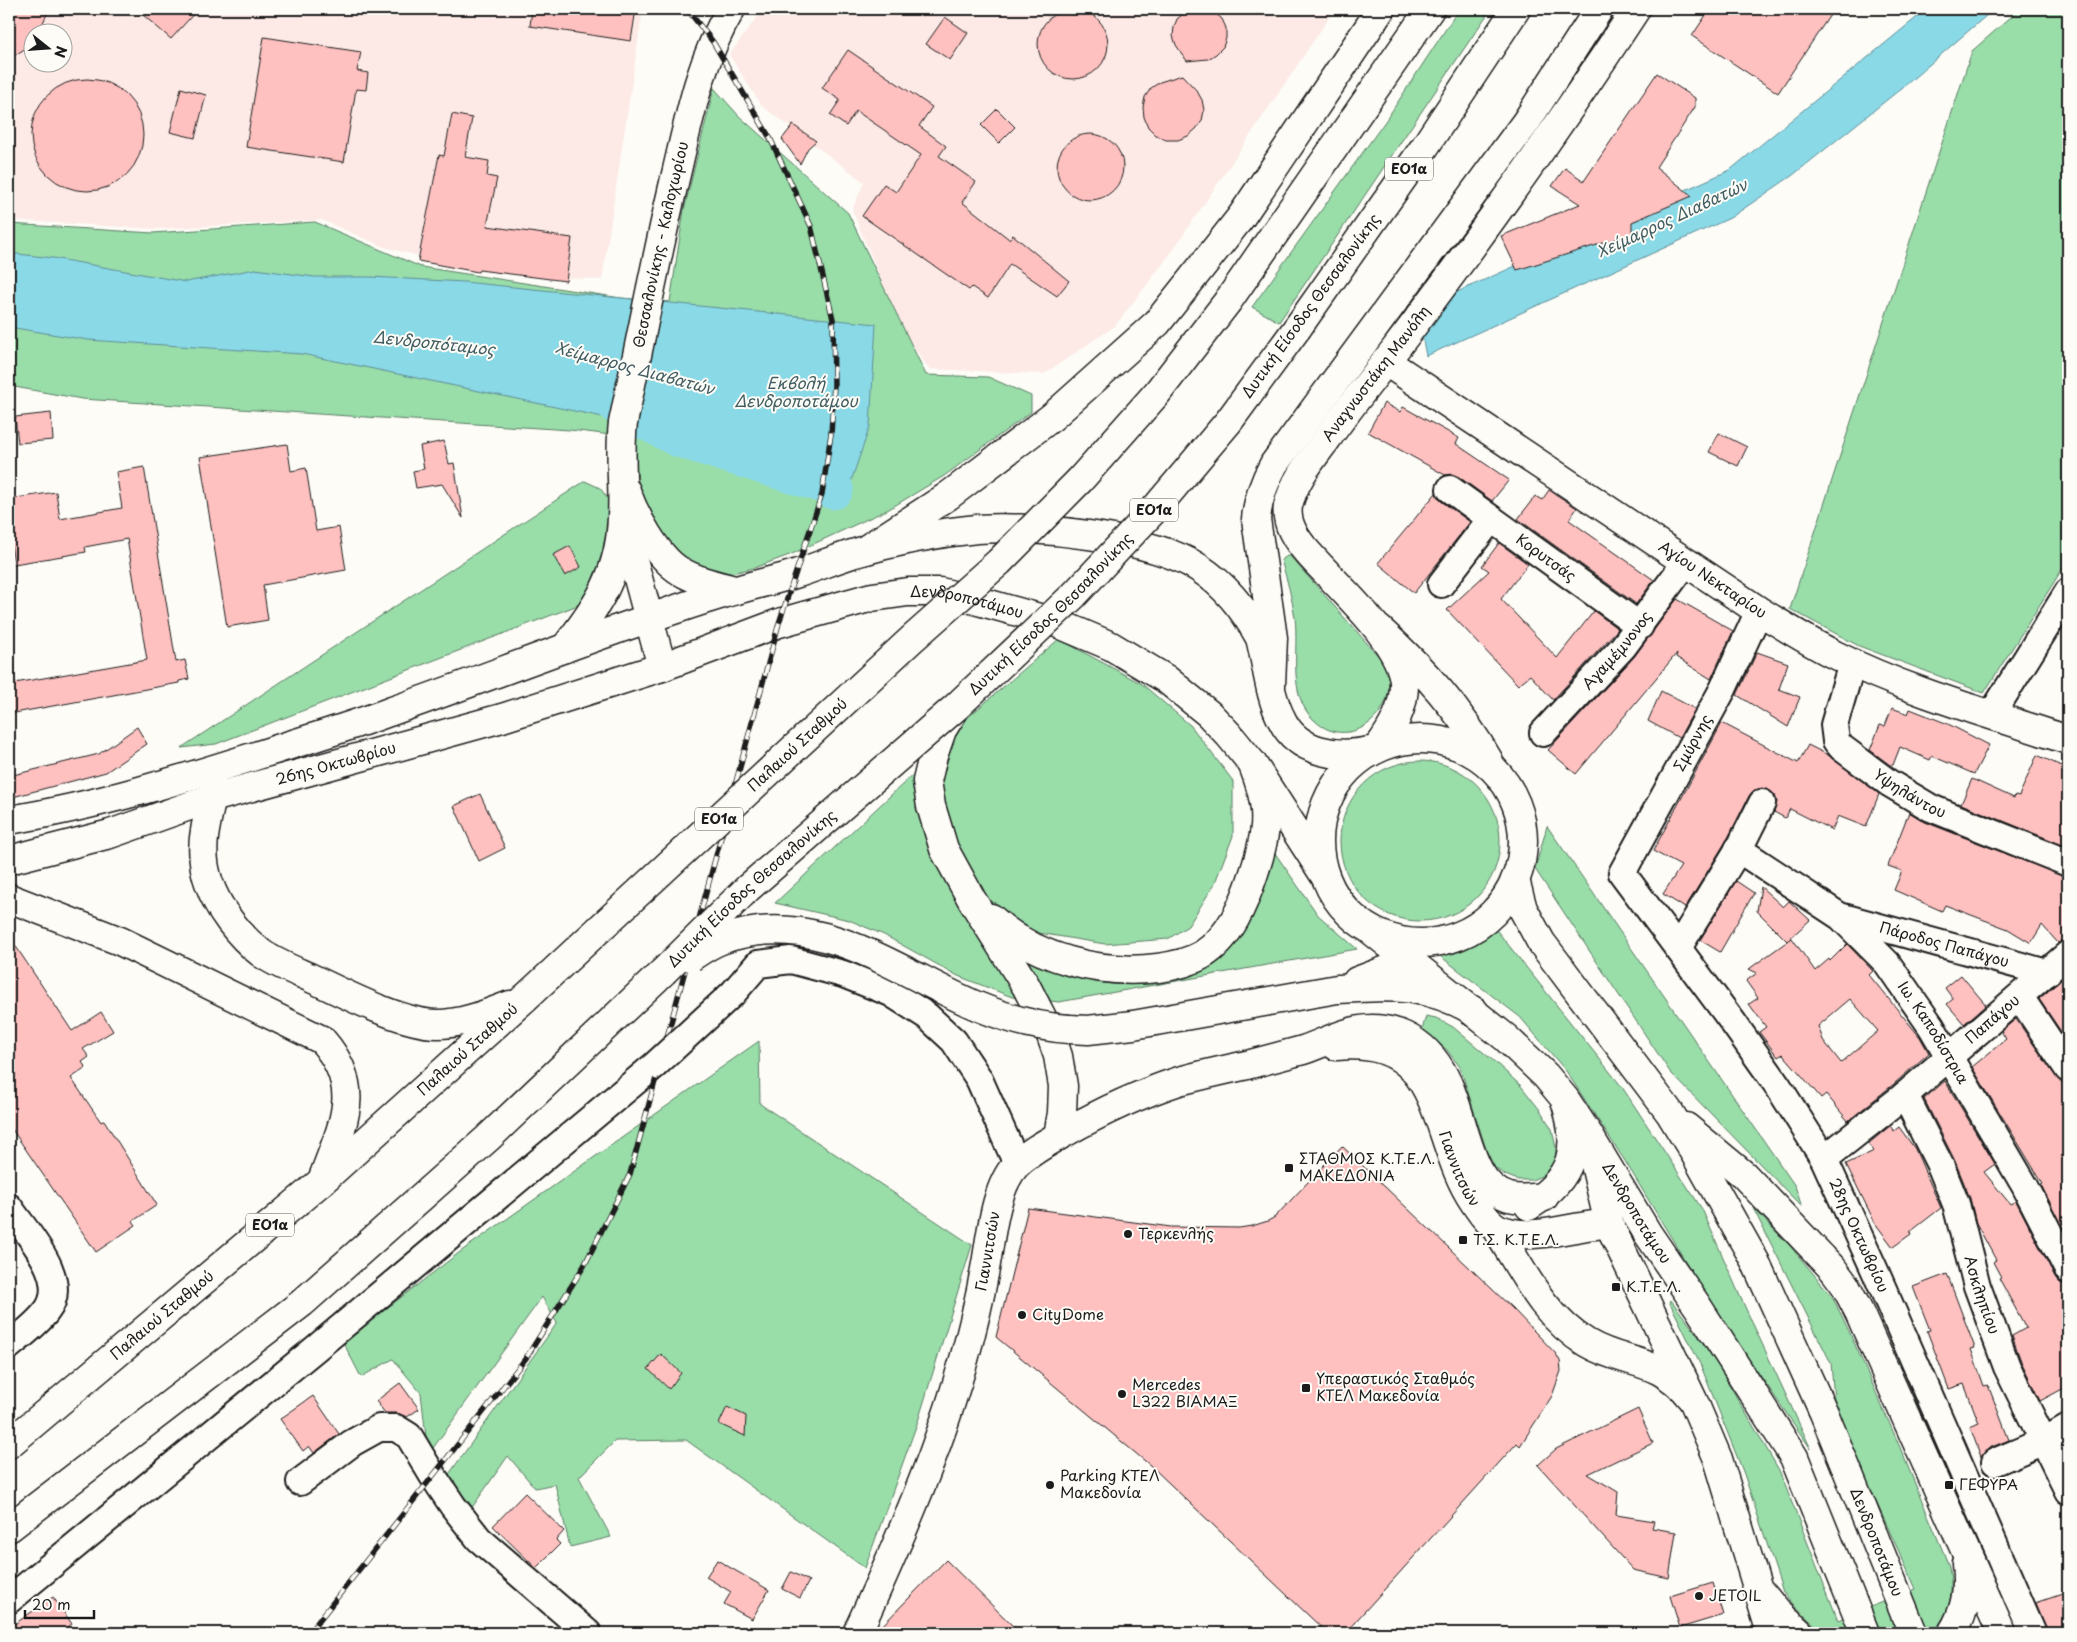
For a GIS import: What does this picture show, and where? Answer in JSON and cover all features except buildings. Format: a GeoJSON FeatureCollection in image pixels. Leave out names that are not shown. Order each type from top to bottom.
{"type":"FeatureCollection","features":[{"type":"Feature","properties":{"kind":"main road","name":"Θεσσαλονίκης - Καλοχωρίου"},"geometry":{"type":"LineString","coordinates":[[622,518],[621,441],[623,422],[670,198],[698,83],[713,42],[732,9]]}},
{"type":"Feature","properties":{"kind":"main road"},"geometry":{"type":"LineString","coordinates":[[865,550],[948,496],[1052,417],[1157,322],[1241,217],[1381,9]]}},
{"type":"Feature","properties":{"kind":"main road","name":"Παλαιού Σταθμού"},"geometry":{"type":"LineString","coordinates":[[9,1444],[322,1181],[525,998],[912,639],[999,562],[1080,480],[1157,393],[1228,302],[1430,9]]}},
{"type":"Feature","properties":{"kind":"main road","name":"Δυτική Είσοδος Θεσσαλονίκης"},"geometry":{"type":"LineString","coordinates":[[664,972],[748,888],[956,706],[1074,595],[1154,510],[1228,421],[1298,327],[1424,148],[1516,9]]}},
{"type":"Feature","properties":{"kind":"main road"},"geometry":{"type":"LineString","coordinates":[[1271,685],[1273,638],[1256,519],[1258,500],[1264,483],[1274,464],[1526,122],[1599,9]]}},
{"type":"Feature","properties":{"kind":"main road","name":"Αναγνωστάκη Μανόλη"},"geometry":{"type":"LineString","coordinates":[[1374,750],[1396,719],[1404,686],[1401,668],[1380,630],[1305,549],[1293,532],[1288,514],[1291,496],[1299,478],[1344,413],[1423,312],[1575,101],[1636,9]]}},
{"type":"Feature","properties":{"kind":"main road","name":"Αγίου Νεκταρίου"},"geometry":{"type":"LineString","coordinates":[[1385,361],[1759,611],[1818,646],[1852,663],[1913,688],[2068,740]]}},
{"type":"Feature","properties":{"kind":"main road"},"geometry":{"type":"LineString","coordinates":[[621,474],[634,512],[656,547],[678,570],[703,582],[735,590]]}},
{"type":"Feature","properties":{"kind":"main road"},"geometry":{"type":"LineString","coordinates":[[622,518],[662,667]]}},
{"type":"Feature","properties":{"kind":"main road"},"geometry":{"type":"LineString","coordinates":[[565,648],[586,622],[608,584],[616,563],[622,518]]}},
{"type":"Feature","properties":{"kind":"main road"},"geometry":{"type":"LineString","coordinates":[[648,618],[735,590],[795,574],[865,550],[924,537],[963,531],[995,529],[1066,532],[1093,536],[1134,544],[1170,554],[1197,567],[1221,586],[1238,604],[1260,638],[1271,685],[1282,720],[1289,731],[1303,744],[1321,751],[1352,754],[1374,750]]}},
{"type":"Feature","properties":{"kind":"main road","name":"Δενδροποτάμου"},"geometry":{"type":"LineString","coordinates":[[662,667],[779,624],[872,596],[908,592],[940,592],[1030,614],[1112,646],[1138,661],[1188,696],[1230,735],[1252,763],[1324,872]]}},
{"type":"Feature","properties":{"kind":"main road","name":"26ης Οκτωβρίου"},"geometry":{"type":"LineString","coordinates":[[9,820],[34,816],[147,789],[205,772],[387,713],[648,618]]}},
{"type":"Feature","properties":{"kind":"main road"},"geometry":{"type":"LineString","coordinates":[[1380,630],[1412,659],[1445,695],[1473,733],[1492,767]]}},
{"type":"Feature","properties":{"kind":"main road","name":"26ης Οκτωβρίου"},"geometry":{"type":"LineString","coordinates":[[9,860],[110,834],[212,798],[502,718],[662,667]]}},
{"type":"Feature","properties":{"kind":"main road"},"geometry":{"type":"LineString","coordinates":[[956,706],[942,730],[933,756],[927,781],[931,806],[944,849],[972,900],[1026,986],[1050,1033],[1058,1056],[1063,1086],[1063,1105],[1058,1136]]}},
{"type":"Feature","properties":{"kind":"main road","name":"Δενδροποτάμου"},"geometry":{"type":"LineString","coordinates":[[1372,931],[1401,941],[1420,944],[1460,935],[1483,922],[1502,903],[1515,880],[1523,848],[1522,824],[1511,793],[1492,767],[1467,749],[1438,740],[1407,739],[1362,756],[1344,773],[1326,803],[1321,818],[1319,855],[1331,890],[1342,906],[1356,920],[1474,1012],[1528,1058],[1565,1099],[1648,1234],[1698,1307],[1794,1457],[1865,1633]]}},
{"type":"Feature","properties":{"kind":"main road"},"geometry":{"type":"LineString","coordinates":[[972,900],[993,920],[1018,938],[1036,949],[1065,960],[1096,967],[1124,969],[1171,966],[1192,960],[1216,944],[1228,929],[1242,903],[1258,860],[1265,831],[1266,810],[1262,788],[1252,763]]}},
{"type":"Feature","properties":{"kind":"main road"},"geometry":{"type":"LineString","coordinates":[[212,798],[203,838],[203,859],[209,884],[217,901],[234,926],[262,954],[362,1002],[406,1018],[435,1024],[456,1023],[480,1017],[525,998]]}},
{"type":"Feature","properties":{"kind":"main road","name":"Δενδροποτάμου"},"geometry":{"type":"LineString","coordinates":[[1515,880],[1522,909],[1541,942],[1670,1113],[1699,1161],[1767,1286],[1824,1413],[1913,1633]]}},
{"type":"Feature","properties":{"kind":"main road"},"geometry":{"type":"LineString","coordinates":[[9,898],[120,941],[322,1040],[332,1051],[341,1067],[346,1084],[347,1102],[343,1121],[322,1181]]}},
{"type":"Feature","properties":{"kind":"main road"},"geometry":{"type":"LineString","coordinates":[[664,972],[719,941],[744,933],[776,930],[810,933],[855,947],[965,1000],[1000,1014],[1036,1025],[1069,1030],[1088,1030],[1132,1024],[1337,989],[1392,987],[1425,990],[1453,999],[1474,1012]]}},
{"type":"Feature","properties":{"kind":"main road"},"geometry":{"type":"LineString","coordinates":[[1337,989],[1389,969],[1435,942]]}},
{"type":"Feature","properties":{"kind":"main road","name":"ΕΟ1α"},"geometry":{"type":"LineString","coordinates":[[9,1528],[302,1303],[488,1138],[664,972]]}},
{"type":"Feature","properties":{"kind":"main road","name":"Γιαννιτσών"},"geometry":{"type":"LineString","coordinates":[[857,1633],[910,1518],[951,1406],[971,1339],[1000,1197],[1010,1173],[1017,1164],[1058,1136],[1108,1110],[1160,1088],[1305,1049],[1342,1034],[1362,1029],[1387,1030],[1413,1041],[1428,1052],[1443,1071],[1455,1099],[1477,1167],[1492,1188],[1508,1197],[1544,1197]]}},
{"type":"Feature","properties":{"kind":"main road","name":"Γιαννιτσών"},"geometry":{"type":"LineString","coordinates":[[1305,1049],[1345,1045],[1367,1047],[1396,1055],[1411,1066],[1422,1080],[1431,1097],[1464,1186],[1478,1209],[1495,1227],[1542,1302],[1564,1326],[1596,1347],[1667,1373],[1680,1383],[1693,1400]]}},
{"type":"Feature","properties":{"kind":"main road"},"geometry":{"type":"LineString","coordinates":[[1495,1227],[1544,1197],[1564,1175],[1573,1151],[1573,1130],[1565,1099]]}},
{"type":"Feature","properties":{"kind":"main road"},"geometry":{"type":"LineString","coordinates":[[1670,1113],[1744,1175],[1832,1269],[1844,1285],[1859,1312],[2002,1633]]}},
{"type":"Feature","properties":{"kind":"main road"},"geometry":{"type":"LineString","coordinates":[[1588,1134],[1609,1224],[1693,1400],[1718,1459],[1771,1633]]}},
{"type":"Feature","properties":{"kind":"main road"},"geometry":{"type":"LineString","coordinates":[[1495,1227],[1513,1232],[1532,1233],[1583,1225],[1609,1224],[1629,1227],[1648,1234]]}},
{"type":"Feature","properties":{"kind":"main road"},"geometry":{"type":"LineString","coordinates":[[1952,1633],[1961,1617],[1967,1596],[1965,1549]]}},
{"type":"Feature","properties":{"kind":"main road"},"geometry":{"type":"LineString","coordinates":[[1756,1588],[1777,1612],[1800,1633]]}},
{"type":"Feature","properties":{"kind":"street","name":"Κορυτσάς"},"geometry":{"type":"LineString","coordinates":[[1450,490],[1640,626]]}},
{"type":"Feature","properties":{"kind":"street"},"geometry":{"type":"LineString","coordinates":[[1440,584],[1491,519]]}},
{"type":"Feature","properties":{"kind":"street","name":"Αγαμέμνονος"},"geometry":{"type":"LineString","coordinates":[[1543,733],[1606,666],[1640,626],[1686,562]]}},
{"type":"Feature","properties":{"kind":"street"},"geometry":{"type":"LineString","coordinates":[[1992,714],[2068,592]]}},
{"type":"Feature","properties":{"kind":"street","name":"Σμύρνης"},"geometry":{"type":"LineString","coordinates":[[1622,873],[1723,689],[1759,611]]}},
{"type":"Feature","properties":{"kind":"street","name":"Υψηλάντου"},"geometry":{"type":"LineString","coordinates":[[1852,663],[1834,725],[1836,741],[1842,748],[1889,784],[1931,808],[2068,863]]}},
{"type":"Feature","properties":{"kind":"street"},"geometry":{"type":"LineString","coordinates":[[1678,948],[1738,849],[1762,803]]}},
{"type":"Feature","properties":{"kind":"street","name":"Ιω. Καποδίστρια"},"geometry":{"type":"LineString","coordinates":[[1738,849],[1841,917],[1887,963],[1931,1026],[2025,1186],[2068,1270]]}},
{"type":"Feature","properties":{"kind":"street","name":"28ης Οκτωβρίου"},"geometry":{"type":"LineString","coordinates":[[1622,873],[1778,1086],[1824,1159],[1880,1282],[2033,1633]]}},
{"type":"Feature","properties":{"kind":"street","name":"Πάροδος Παπάγου"},"geometry":{"type":"LineString","coordinates":[[1841,917],[2047,974]]}},
{"type":"Feature","properties":{"kind":"street","name":"Παπάγου"},"geometry":{"type":"LineString","coordinates":[[1824,1159],[1905,1094],[2068,954]]}},
{"type":"Feature","properties":{"kind":"street"},"geometry":{"type":"LineString","coordinates":[[9,1600],[315,1349],[655,1064],[733,993],[758,964],[791,960],[843,974],[891,993],[927,1016],[954,1041],[978,1079],[1017,1164]]}},
{"type":"Feature","properties":{"kind":"street"},"geometry":{"type":"LineString","coordinates":[[2020,996],[2068,1069]]}},
{"type":"Feature","properties":{"kind":"street","name":"Ασκληπίου"},"geometry":{"type":"LineString","coordinates":[[1905,1094],[1941,1168],[1956,1204],[1977,1286],[2007,1367],[2068,1491]]}},
{"type":"Feature","properties":{"kind":"street"},"geometry":{"type":"LineString","coordinates":[[9,1207],[51,1269],[55,1282],[54,1295],[48,1311],[9,1346]]}},
{"type":"Feature","properties":{"kind":"street"},"geometry":{"type":"LineString","coordinates":[[300,1482],[352,1443],[366,1435],[379,1428],[396,1428],[409,1436],[438,1484],[479,1539],[588,1633]]}},
{"type":"Feature","properties":{"kind":"street"},"geometry":{"type":"LineString","coordinates":[[1995,1462],[2044,1441],[2068,1428]]}},
{"type":"Feature","properties":{"kind":"shaded area"},"geometry":{"type":"Polygon","coordinates":[[[9,9],[643,9],[602,280],[478,271],[384,247],[322,220],[155,229],[9,220],[9,9]]]}},
{"type":"Feature","properties":{"kind":"shaded area"},"geometry":{"type":"Polygon","coordinates":[[[763,9],[1335,9],[1171,253],[1115,326],[1044,374],[929,369],[903,333],[852,210],[864,182],[762,106],[729,55],[763,9]]]}},
{"type":"Feature","properties":{"kind":"green space"},"geometry":{"type":"Polygon","coordinates":[[[1459,9],[1491,9],[1279,322],[1252,307],[1386,120],[1459,9]]]}},
{"type":"Feature","properties":{"kind":"green space"},"geometry":{"type":"Polygon","coordinates":[[[2020,9],[2068,9],[2068,560],[1984,693],[1859,646],[1790,609],[1972,51],[2020,9]]]}},
{"type":"Feature","properties":{"kind":"green space"},"geometry":{"type":"Polygon","coordinates":[[[714,88],[739,116],[848,213],[926,375],[988,377],[1031,396],[1031,412],[944,476],[889,509],[792,554],[754,568],[732,573],[721,573],[696,568],[667,543],[645,503],[638,480],[635,460],[636,438],[570,430],[82,399],[9,386],[9,224],[153,233],[315,222],[421,267],[621,298],[670,302],[684,210],[714,88]]]}},
{"type":"Feature","properties":{"kind":"green space"},"geometry":{"type":"Polygon","coordinates":[[[585,481],[600,488],[611,503],[612,533],[592,589],[578,605],[216,744],[181,748],[585,481]]]}},
{"type":"Feature","properties":{"kind":"green space"},"geometry":{"type":"Polygon","coordinates":[[[1289,555],[1381,659],[1388,676],[1388,693],[1383,708],[1373,720],[1360,729],[1345,732],[1329,730],[1314,720],[1300,698],[1296,672],[1295,618],[1281,560],[1289,555]]]}},
{"type":"Feature","properties":{"kind":"green space"},"geometry":{"type":"Polygon","coordinates":[[[1059,639],[1142,684],[1191,726],[1233,781],[1233,836],[1214,885],[1188,926],[1168,939],[1105,944],[1033,932],[994,902],[1018,957],[1100,976],[1189,970],[1270,846],[1318,915],[1357,949],[1059,1002],[1012,997],[958,976],[884,935],[849,920],[775,903],[947,743],[966,719],[1059,639]]]}},
{"type":"Feature","properties":{"kind":"green space"},"geometry":{"type":"Polygon","coordinates":[[[1412,761],[1428,761],[1458,770],[1477,784],[1494,810],[1500,833],[1500,849],[1494,872],[1477,898],[1458,912],[1443,918],[1428,921],[1412,921],[1382,912],[1358,892],[1349,879],[1343,864],[1340,849],[1340,833],[1349,803],[1369,779],[1382,770],[1397,764],[1412,761]]]}},
{"type":"Feature","properties":{"kind":"green space"},"geometry":{"type":"Polygon","coordinates":[[[1547,826],[1795,1186],[1802,1207],[1670,1072],[1535,869],[1547,826]]]}},
{"type":"Feature","properties":{"kind":"green space"},"geometry":{"type":"Polygon","coordinates":[[[1494,927],[1622,1087],[1702,1209],[1811,1449],[1713,1307],[1625,1161],[1566,1071],[1520,1017],[1440,956],[1469,945],[1494,927]]]}},
{"type":"Feature","properties":{"kind":"green space"},"geometry":{"type":"Polygon","coordinates":[[[1426,1016],[1436,1018],[1453,1027],[1521,1086],[1540,1110],[1552,1129],[1556,1148],[1555,1160],[1544,1175],[1532,1180],[1518,1180],[1505,1175],[1495,1168],[1487,1152],[1460,1067],[1446,1049],[1422,1030],[1426,1016]]]}},
{"type":"Feature","properties":{"kind":"green space"},"geometry":{"type":"Polygon","coordinates":[[[759,1041],[760,1104],[972,1245],[919,1418],[865,1568],[686,1440],[615,1441],[579,1477],[611,1537],[570,1547],[555,1484],[535,1488],[508,1456],[471,1509],[447,1477],[557,1323],[542,1297],[428,1455],[421,1393],[393,1359],[361,1377],[343,1342],[460,1252],[759,1041]]]}},
{"type":"Feature","properties":{"kind":"green space"},"geometry":{"type":"Polygon","coordinates":[[[1753,1208],[1790,1246],[1832,1296],[1899,1445],[1949,1566],[1950,1602],[1932,1633],[1823,1633],[1790,1602],[1783,1592],[1744,1474],[1701,1366],[1670,1303],[1671,1300],[1719,1367],[1779,1470],[1838,1620],[1916,1589],[1835,1412],[1831,1363],[1753,1208]]]}},
{"type":"Feature","properties":{"kind":"water","name":"Χείμαρρος Διαβατών"},"geometry":{"type":"Polygon","coordinates":[[[1927,9],[1994,9],[1908,83],[1793,175],[1730,218],[1426,356],[1417,310],[1730,170],[1927,9]]]}},
{"type":"Feature","properties":{"kind":"water","name":"Εκβολή Δενδροποτάμου"},"geometry":{"type":"Polygon","coordinates":[[[9,253],[53,258],[186,282],[255,269],[314,277],[371,277],[464,282],[876,324],[870,426],[847,493],[708,439],[302,354],[88,340],[9,327],[9,253]]]}},
{"type":"Feature","properties":{"kind":"waterway","name":"Δενδροπόταμος"},"geometry":{"type":"LineString","coordinates":[[617,404],[679,437],[824,483],[833,489]]}},
{"type":"Feature","properties":{"kind":"railway"},"geometry":{"type":"LineString","coordinates":[[309,1633],[526,1358],[584,1266],[630,1174],[779,623],[822,494],[831,434],[834,385],[833,319],[811,226],[770,138],[713,42],[687,9]]}},
{"type":"Feature","properties":{"kind":"place","name":"ΣΤΑΘΜΟΣ Κ.Τ.Ε.Λ. ΜΑΚΕΔΟΝΙΑ"},"geometry":{"type":"Point","coordinates":[1289,1168]}},
{"type":"Feature","properties":{"kind":"place","name":"Τερκενλής"},"geometry":{"type":"Point","coordinates":[1128,1234]}},
{"type":"Feature","properties":{"kind":"place","name":"Τ.Σ. Κ.Τ.Ε.Λ."},"geometry":{"type":"Point","coordinates":[1463,1240]}},
{"type":"Feature","properties":{"kind":"place","name":"Κ.Τ.Ε.Λ."},"geometry":{"type":"Point","coordinates":[1616,1287]}},
{"type":"Feature","properties":{"kind":"place","name":"CityDome"},"geometry":{"type":"Point","coordinates":[1022,1315]}},
{"type":"Feature","properties":{"kind":"place","name":"Υπεραστικός Σταθμός ΚΤΕΛ Μακεδονία"},"geometry":{"type":"Point","coordinates":[1306,1388]}},
{"type":"Feature","properties":{"kind":"place","name":"Mercedes L322 ΒΙΑΜΑΞ"},"geometry":{"type":"Point","coordinates":[1122,1394]}},
{"type":"Feature","properties":{"kind":"place","name":"Parking ΚΤΕΛ Μακεδονία"},"geometry":{"type":"Point","coordinates":[1050,1485]}},
{"type":"Feature","properties":{"kind":"place","name":"ΓΕΦΥΡΑ"},"geometry":{"type":"Point","coordinates":[1949,1485]}},
{"type":"Feature","properties":{"kind":"place","name":"JETOIL"},"geometry":{"type":"Point","coordinates":[1699,1596]}}]}
